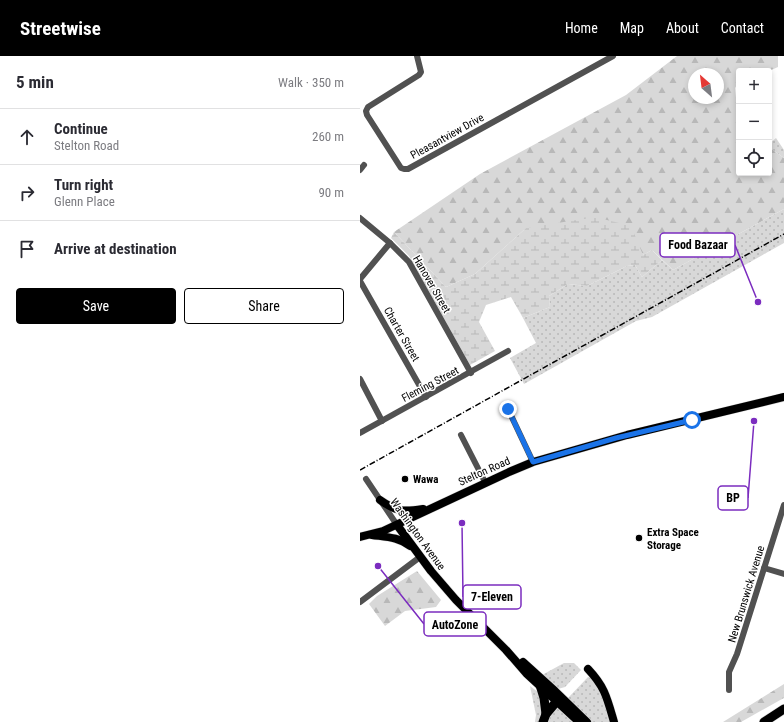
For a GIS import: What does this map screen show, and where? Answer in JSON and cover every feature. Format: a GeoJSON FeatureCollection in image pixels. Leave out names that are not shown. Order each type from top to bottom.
{"type":"FeatureCollection","features":[{"type":"Feature","properties":{"kind":"highway"},"geometry":{"type":"LineString","coordinates":[[540,685],[544,698],[545,718]]}},
{"type":"Feature","properties":{"kind":"highway"},"geometry":{"type":"LineString","coordinates":[[545,718],[557,701]]}},
{"type":"Feature","properties":{"kind":"highway"},"geometry":{"type":"LineString","coordinates":[[764,722],[784,709]]}},
{"type":"Feature","properties":{"kind":"main road","name":"Stelton Road"},"geometry":{"type":"LineString","coordinates":[[360,537],[371,535],[397,525],[486,482],[533,462],[621,436],[784,397]]}},
{"type":"Feature","properties":{"kind":"main road"},"geometry":{"type":"LineString","coordinates":[[380,500],[390,507],[406,512],[432,508]]}},
{"type":"Feature","properties":{"kind":"main road","name":"Washington Avenue"},"geometry":{"type":"LineString","coordinates":[[397,525],[420,557],[456,600],[506,650],[527,674],[579,722]]}},
{"type":"Feature","properties":{"kind":"main road"},"geometry":{"type":"LineString","coordinates":[[371,535],[400,540],[414,549]]}},
{"type":"Feature","properties":{"kind":"main road","name":"Washington Avenue"},"geometry":{"type":"LineString","coordinates":[[506,650],[544,681],[587,722]]}},
{"type":"Feature","properties":{"kind":"main road"},"geometry":{"type":"LineString","coordinates":[[588,669],[602,687],[614,722]]}},
{"type":"Feature","properties":{"kind":"street","name":"Pleasantview Drive"},"geometry":{"type":"LineString","coordinates":[[417,56],[420,72],[419,75],[368,106],[366,111],[371,122],[401,168],[404,169],[408,169],[613,56]]}},
{"type":"Feature","properties":{"kind":"street","name":"Hanover Street"},"geometry":{"type":"LineString","coordinates":[[360,218],[390,243],[408,262],[471,373]]}},
{"type":"Feature","properties":{"kind":"street"},"geometry":{"type":"LineString","coordinates":[[360,280],[390,243]]}},
{"type":"Feature","properties":{"kind":"street","name":"Charter Street"},"geometry":{"type":"LineString","coordinates":[[360,280],[426,397]]}},
{"type":"Feature","properties":{"kind":"street","name":"Fleming Street"},"geometry":{"type":"LineString","coordinates":[[360,433],[471,373],[508,351]]}},
{"type":"Feature","properties":{"kind":"street"},"geometry":{"type":"LineString","coordinates":[[360,379],[382,421]]}},
{"type":"Feature","properties":{"kind":"street"},"geometry":{"type":"LineString","coordinates":[[508,409],[533,462]]}},
{"type":"Feature","properties":{"kind":"street"},"geometry":{"type":"LineString","coordinates":[[461,435],[486,482]]}},
{"type":"Feature","properties":{"kind":"street","name":"Washington Avenue"},"geometry":{"type":"LineString","coordinates":[[366,479],[397,525]]}},
{"type":"Feature","properties":{"kind":"street","name":"New Brunswick Avenue"},"geometry":{"type":"LineString","coordinates":[[730,690],[730,672],[738,654],[764,568],[781,523],[784,505]]}},
{"type":"Feature","properties":{"kind":"street"},"geometry":{"type":"LineString","coordinates":[[360,602],[420,557]]}},
{"type":"Feature","properties":{"kind":"street"},"geometry":{"type":"LineString","coordinates":[[764,568],[784,574]]}},
{"type":"Feature","properties":{"kind":"green space"},"geometry":{"type":"Polygon","coordinates":[[[677,56],[778,56],[778,67],[772,70],[772,68],[736,68],[736,176],[772,176],[772,149],[784,158],[784,209],[673,270],[652,250],[643,255],[526,228],[475,274],[446,287],[394,232],[480,174],[626,95],[677,56]]]}},
{"type":"Feature","properties":{"kind":"green space"},"geometry":{"type":"Polygon","coordinates":[[[776,138],[784,150],[784,158],[772,149],[772,141],[776,138]]]}},
{"type":"Feature","properties":{"kind":"green space"},"geometry":{"type":"Polygon","coordinates":[[[784,209],[784,243],[652,317],[636,321],[524,384],[510,358],[536,343],[523,318],[550,307],[549,296],[568,284],[587,286],[627,266],[635,265],[642,277],[662,260],[673,270],[784,209]]]}},
{"type":"Feature","properties":{"kind":"green space"},"geometry":{"type":"Polygon","coordinates":[[[595,217],[631,226],[643,255],[652,250],[662,260],[642,277],[635,265],[627,266],[587,286],[568,284],[549,296],[550,307],[523,318],[511,297],[486,305],[479,322],[495,351],[470,365],[409,256],[391,238],[394,232],[446,287],[475,274],[526,228],[595,217]]]}},
{"type":"Feature","properties":{"kind":"green space"},"geometry":{"type":"Polygon","coordinates":[[[417,571],[441,600],[436,607],[405,611],[385,626],[369,604],[377,596],[417,571]]]}},
{"type":"Feature","properties":{"kind":"green space"},"geometry":{"type":"Polygon","coordinates":[[[564,663],[574,663],[581,670],[565,687],[558,689],[542,675],[564,663]]]}},
{"type":"Feature","properties":{"kind":"green space"},"geometry":{"type":"Polygon","coordinates":[[[588,677],[592,678],[600,689],[611,722],[591,722],[568,698],[588,677]]]}},
{"type":"Feature","properties":{"kind":"green space"},"geometry":{"type":"Polygon","coordinates":[[[784,684],[784,698],[741,722],[723,722],[784,684]]]}},
{"type":"Feature","properties":{"kind":"green space"},"geometry":{"type":"Polygon","coordinates":[[[530,686],[542,695],[543,708],[541,722],[535,722],[536,715],[530,686]]]}},
{"type":"Feature","properties":{"kind":"green space"},"geometry":{"type":"Polygon","coordinates":[[[555,706],[573,722],[546,722],[555,706]]]}},
{"type":"Feature","properties":{"kind":"railway"},"geometry":{"type":"LineString","coordinates":[[360,470],[784,234]]}},
{"type":"Feature","properties":{"kind":"place","name":"Food Bazaar"},"geometry":{"type":"Point","coordinates":[758,302]}},
{"type":"Feature","properties":{"kind":"place","name":"BP"},"geometry":{"type":"Point","coordinates":[754,421]}},
{"type":"Feature","properties":{"kind":"place","name":"Wawa"},"geometry":{"type":"Point","coordinates":[405,479]}},
{"type":"Feature","properties":{"kind":"place","name":"7-Eleven"},"geometry":{"type":"Point","coordinates":[462,523]}},
{"type":"Feature","properties":{"kind":"place","name":"Extra Space Storage"},"geometry":{"type":"Point","coordinates":[639,538]}},
{"type":"Feature","properties":{"kind":"place","name":"AutoZone"},"geometry":{"type":"Point","coordinates":[378,566]}},
{"type":"Feature","properties":{"kind":"route"},"geometry":{"type":"LineString","coordinates":[[508,409],[533,462],[616,438],[692,420]]}}]}
